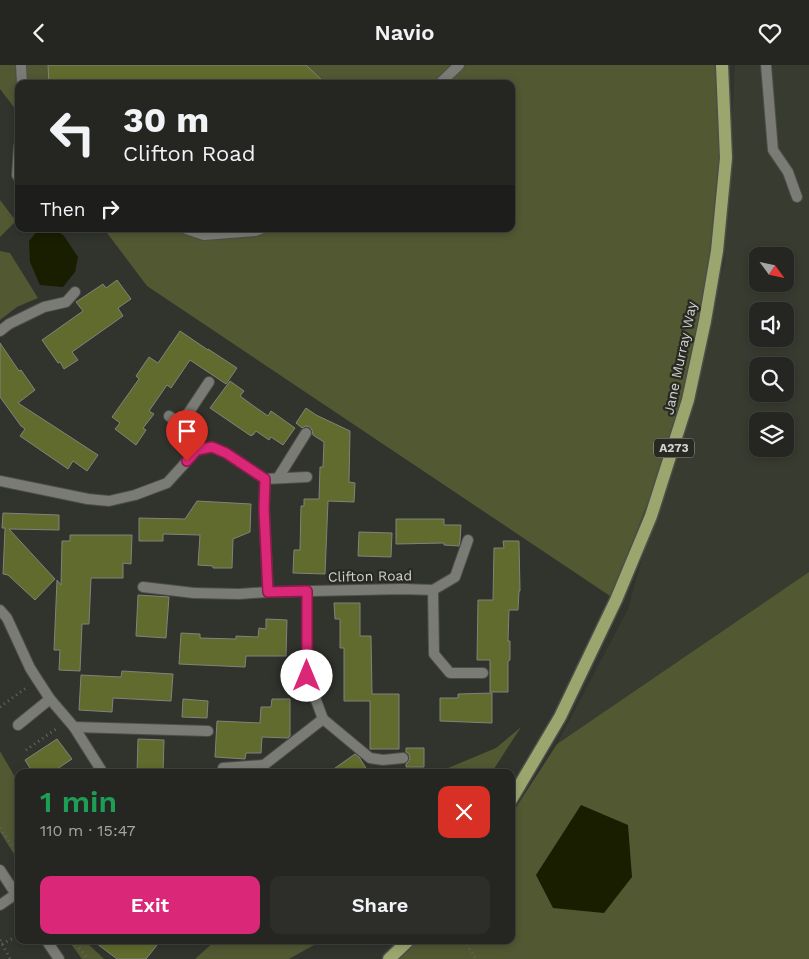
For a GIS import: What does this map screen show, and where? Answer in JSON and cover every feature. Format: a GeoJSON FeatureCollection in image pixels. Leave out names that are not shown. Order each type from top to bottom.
{"type":"FeatureCollection","features":[{"type":"Feature","properties":{"kind":"main road","name":"Jane Murray Way"},"geometry":{"type":"LineString","coordinates":[[515,793],[560,717],[616,600],[652,516],[688,401],[718,251],[726,158],[722,65]]}},
{"type":"Feature","properties":{"kind":"main road"},"geometry":{"type":"LineString","coordinates":[[389,959],[405,944]]}},
{"type":"Feature","properties":{"kind":"street"},"geometry":{"type":"LineString","coordinates":[[21,65],[22,80]]}},
{"type":"Feature","properties":{"kind":"street"},"geometry":{"type":"LineString","coordinates":[[444,80],[459,65]]}},
{"type":"Feature","properties":{"kind":"street"},"geometry":{"type":"LineString","coordinates":[[766,65],[773,150],[788,172],[797,197]]}},
{"type":"Feature","properties":{"kind":"street"},"geometry":{"type":"LineString","coordinates":[[195,232],[204,235],[242,232]]}},
{"type":"Feature","properties":{"kind":"street"},"geometry":{"type":"LineString","coordinates":[[0,331],[9,324],[44,307],[66,302],[75,292]]}},
{"type":"Feature","properties":{"kind":"street"},"geometry":{"type":"LineString","coordinates":[[181,424],[210,382]]}},
{"type":"Feature","properties":{"kind":"street"},"geometry":{"type":"LineString","coordinates":[[169,417],[191,433],[196,442],[197,450]]}},
{"type":"Feature","properties":{"kind":"street"},"geometry":{"type":"LineString","coordinates":[[278,478],[306,433]]}},
{"type":"Feature","properties":{"kind":"street"},"geometry":{"type":"LineString","coordinates":[[0,481],[88,499],[108,501],[135,495],[167,483],[197,450],[212,447],[226,453],[265,479],[307,477]]}},
{"type":"Feature","properties":{"kind":"street"},"geometry":{"type":"LineString","coordinates":[[265,479],[264,509],[268,592]]}},
{"type":"Feature","properties":{"kind":"street"},"geometry":{"type":"LineString","coordinates":[[468,540],[455,577],[433,590],[434,654],[450,673],[483,673]]}},
{"type":"Feature","properties":{"kind":"street","name":"Clifton Road"},"geometry":{"type":"LineString","coordinates":[[143,587],[194,593],[239,594],[307,591],[433,590]]}},
{"type":"Feature","properties":{"kind":"street"},"geometry":{"type":"LineString","coordinates":[[307,591],[307,676],[323,719],[370,758],[383,760],[403,758]]}},
{"type":"Feature","properties":{"kind":"street"},"geometry":{"type":"LineString","coordinates":[[0,610],[7,618],[37,679],[50,699],[71,724],[100,769]]}},
{"type":"Feature","properties":{"kind":"street"},"geometry":{"type":"LineString","coordinates":[[18,725],[50,699]]}},
{"type":"Feature","properties":{"kind":"street"},"geometry":{"type":"LineString","coordinates":[[223,768],[262,769],[323,719]]}},
{"type":"Feature","properties":{"kind":"street"},"geometry":{"type":"LineString","coordinates":[[71,724],[208,731]]}},
{"type":"Feature","properties":{"kind":"street"},"geometry":{"type":"LineString","coordinates":[[0,870],[15,894]]}},
{"type":"Feature","properties":{"kind":"street"},"geometry":{"type":"LineString","coordinates":[[0,905],[15,898]]}},
{"type":"Feature","properties":{"kind":"street"},"geometry":{"type":"LineString","coordinates":[[49,944],[58,959]]}},
{"type":"Feature","properties":{"kind":"path"},"geometry":{"type":"LineString","coordinates":[[0,707],[37,679]]}},
{"type":"Feature","properties":{"kind":"path"},"geometry":{"type":"LineString","coordinates":[[26,750],[71,724]]}},
{"type":"Feature","properties":{"kind":"path"},"geometry":{"type":"LineString","coordinates":[[0,828],[2,835],[15,850]]}},
{"type":"Feature","properties":{"kind":"path"},"geometry":{"type":"LineString","coordinates":[[10,959],[1,942],[15,937]]}},
{"type":"Feature","properties":{"kind":"path"},"geometry":{"type":"LineString","coordinates":[[76,944],[88,959]]}},
{"type":"Feature","properties":{"kind":"path"},"geometry":{"type":"LineString","coordinates":[[467,944],[476,959]]}},
{"type":"Feature","properties":{"kind":"shaded area"},"geometry":{"type":"Polygon","coordinates":[[[0,65],[724,65],[726,158],[688,400],[639,525],[616,600],[147,286],[106,232],[515,232],[515,80],[15,80],[15,109],[0,89],[0,65]]]}},
{"type":"Feature","properties":{"kind":"shaded area"},"geometry":{"type":"Polygon","coordinates":[[[735,65],[809,65],[809,572],[557,744],[628,609],[724,264],[735,65]]]}},
{"type":"Feature","properties":{"kind":"shaded area"},"geometry":{"type":"Polygon","coordinates":[[[0,200],[15,222],[0,237],[0,200]]]}},
{"type":"Feature","properties":{"kind":"shaded area"},"geometry":{"type":"Polygon","coordinates":[[[36,232],[59,232],[64,236],[78,257],[75,272],[63,287],[40,285],[30,262],[29,241],[36,232]]]}},
{"type":"Feature","properties":{"kind":"shaded area"},"geometry":{"type":"Polygon","coordinates":[[[0,251],[10,253],[38,298],[17,307],[0,320],[0,251]]]}},
{"type":"Feature","properties":{"kind":"shaded area"},"geometry":{"type":"Polygon","coordinates":[[[809,572],[809,959],[392,959],[409,944],[515,944],[515,809],[557,744],[809,572]]]}},
{"type":"Feature","properties":{"kind":"shaded area"},"geometry":{"type":"Polygon","coordinates":[[[521,727],[494,769],[447,769],[448,768],[496,748],[521,727]]]}},
{"type":"Feature","properties":{"kind":"shaded area"},"geometry":{"type":"Polygon","coordinates":[[[0,751],[15,777],[15,856],[0,832],[0,751]]]}},
{"type":"Feature","properties":{"kind":"shaded area"},"geometry":{"type":"Polygon","coordinates":[[[581,805],[628,825],[632,877],[604,913],[553,908],[536,875],[581,805]]]}},
{"type":"Feature","properties":{"kind":"shaded area"},"geometry":{"type":"Polygon","coordinates":[[[71,944],[88,944],[104,959],[82,959],[71,944]]]}},
{"type":"Feature","properties":{"kind":"shaded area"},"geometry":{"type":"Polygon","coordinates":[[[212,944],[316,944],[289,959],[195,959],[212,944]]]}},
{"type":"Feature","properties":{"kind":"building"},"geometry":{"type":"Polygon","coordinates":[[[48,65],[306,65],[322,80],[49,80],[48,65]]]}},
{"type":"Feature","properties":{"kind":"building"},"geometry":{"type":"Polygon","coordinates":[[[117,280],[131,299],[118,308],[123,316],[72,352],[78,360],[64,369],[42,340],[83,311],[76,302],[103,284],[106,288],[117,280]]]}},
{"type":"Feature","properties":{"kind":"building"},"geometry":{"type":"Polygon","coordinates":[[[180,331],[237,368],[226,384],[190,360],[171,388],[167,385],[149,411],[154,414],[143,428],[146,430],[136,445],[115,429],[120,423],[112,417],[139,379],[136,376],[149,357],[158,363],[180,331]]]}},
{"type":"Feature","properties":{"kind":"building"},"geometry":{"type":"Polygon","coordinates":[[[0,343],[35,390],[18,403],[98,455],[87,471],[73,461],[68,469],[20,436],[25,429],[0,397],[0,343]]]}},
{"type":"Feature","properties":{"kind":"building"},"geometry":{"type":"Polygon","coordinates":[[[230,381],[244,391],[240,396],[255,407],[268,416],[271,411],[295,428],[283,445],[271,437],[269,440],[256,431],[251,436],[210,408],[230,381]]]}},
{"type":"Feature","properties":{"kind":"building"},"geometry":{"type":"Polygon","coordinates":[[[306,408],[316,415],[350,431],[349,482],[355,483],[354,502],[328,501],[325,574],[293,573],[294,550],[300,550],[301,506],[304,506],[304,499],[319,499],[320,467],[323,467],[324,442],[313,435],[310,427],[302,428],[296,423],[306,408]]]}},
{"type":"Feature","properties":{"kind":"building"},"geometry":{"type":"Polygon","coordinates":[[[197,501],[251,504],[250,532],[233,539],[232,568],[213,568],[213,566],[198,565],[200,535],[163,534],[163,541],[139,541],[139,518],[185,519],[197,501]]]}},
{"type":"Feature","properties":{"kind":"building"},"geometry":{"type":"Polygon","coordinates":[[[3,513],[59,515],[59,530],[9,529],[55,579],[35,600],[8,575],[3,574],[5,528],[2,528],[3,513]]]}},
{"type":"Feature","properties":{"kind":"building"},"geometry":{"type":"Polygon","coordinates":[[[396,519],[444,519],[444,525],[461,525],[459,546],[444,545],[444,543],[396,544],[396,519]]]}},
{"type":"Feature","properties":{"kind":"building"},"geometry":{"type":"Polygon","coordinates":[[[359,532],[392,533],[391,557],[358,556],[359,532]]]}},
{"type":"Feature","properties":{"kind":"building"},"geometry":{"type":"Polygon","coordinates":[[[70,535],[132,535],[131,564],[123,563],[123,578],[91,578],[89,624],[82,624],[80,671],[59,670],[60,650],[54,650],[57,580],[61,585],[62,541],[70,541],[70,535]]]}},
{"type":"Feature","properties":{"kind":"building"},"geometry":{"type":"Polygon","coordinates":[[[503,541],[519,541],[520,591],[518,610],[509,610],[508,641],[510,641],[510,660],[508,661],[508,692],[490,692],[490,660],[477,660],[478,600],[493,600],[494,548],[504,548],[503,541]]]}},
{"type":"Feature","properties":{"kind":"building"},"geometry":{"type":"Polygon","coordinates":[[[138,595],[169,597],[166,638],[136,636],[138,595]]]}},
{"type":"Feature","properties":{"kind":"building"},"geometry":{"type":"Polygon","coordinates":[[[334,603],[360,603],[360,636],[371,636],[372,694],[399,694],[399,749],[370,749],[370,701],[344,701],[344,648],[340,648],[340,619],[335,619],[334,603]]]}},
{"type":"Feature","properties":{"kind":"building"},"geometry":{"type":"Polygon","coordinates":[[[266,619],[287,620],[286,656],[246,656],[245,667],[179,664],[181,633],[200,634],[200,638],[236,639],[236,636],[258,637],[259,628],[266,629],[266,619]]]}},
{"type":"Feature","properties":{"kind":"building"},"geometry":{"type":"Polygon","coordinates":[[[122,671],[173,674],[171,701],[113,698],[112,712],[79,710],[81,675],[121,677],[122,671]]]}},
{"type":"Feature","properties":{"kind":"building"},"geometry":{"type":"Polygon","coordinates":[[[492,693],[492,723],[440,721],[440,698],[458,698],[458,694],[492,693]]]}},
{"type":"Feature","properties":{"kind":"building"},"geometry":{"type":"Polygon","coordinates":[[[183,699],[208,701],[207,718],[182,717],[183,699]]]}},
{"type":"Feature","properties":{"kind":"building"},"geometry":{"type":"Polygon","coordinates":[[[272,699],[290,699],[290,736],[288,738],[262,737],[261,753],[246,753],[245,759],[215,757],[217,721],[260,723],[261,707],[271,707],[272,699]]]}},
{"type":"Feature","properties":{"kind":"building"},"geometry":{"type":"Polygon","coordinates":[[[57,739],[72,759],[57,769],[31,769],[25,760],[57,739]]]}},
{"type":"Feature","properties":{"kind":"building"},"geometry":{"type":"Polygon","coordinates":[[[138,739],[164,740],[163,769],[137,769],[138,739]]]}},
{"type":"Feature","properties":{"kind":"building"},"geometry":{"type":"Polygon","coordinates":[[[406,748],[424,748],[424,767],[406,767],[410,758],[406,748]]]}},
{"type":"Feature","properties":{"kind":"building"},"geometry":{"type":"Polygon","coordinates":[[[355,754],[366,769],[334,769],[355,754]]]}},
{"type":"Feature","properties":{"kind":"building"},"geometry":{"type":"Polygon","coordinates":[[[97,944],[158,944],[146,959],[117,959],[97,944]]]}},
{"type":"Feature","properties":{"kind":"route"},"geometry":{"type":"LineString","coordinates":[[187,461],[197,450],[212,447],[226,453],[265,479],[264,509],[268,592],[307,591],[307,676]]}}]}
